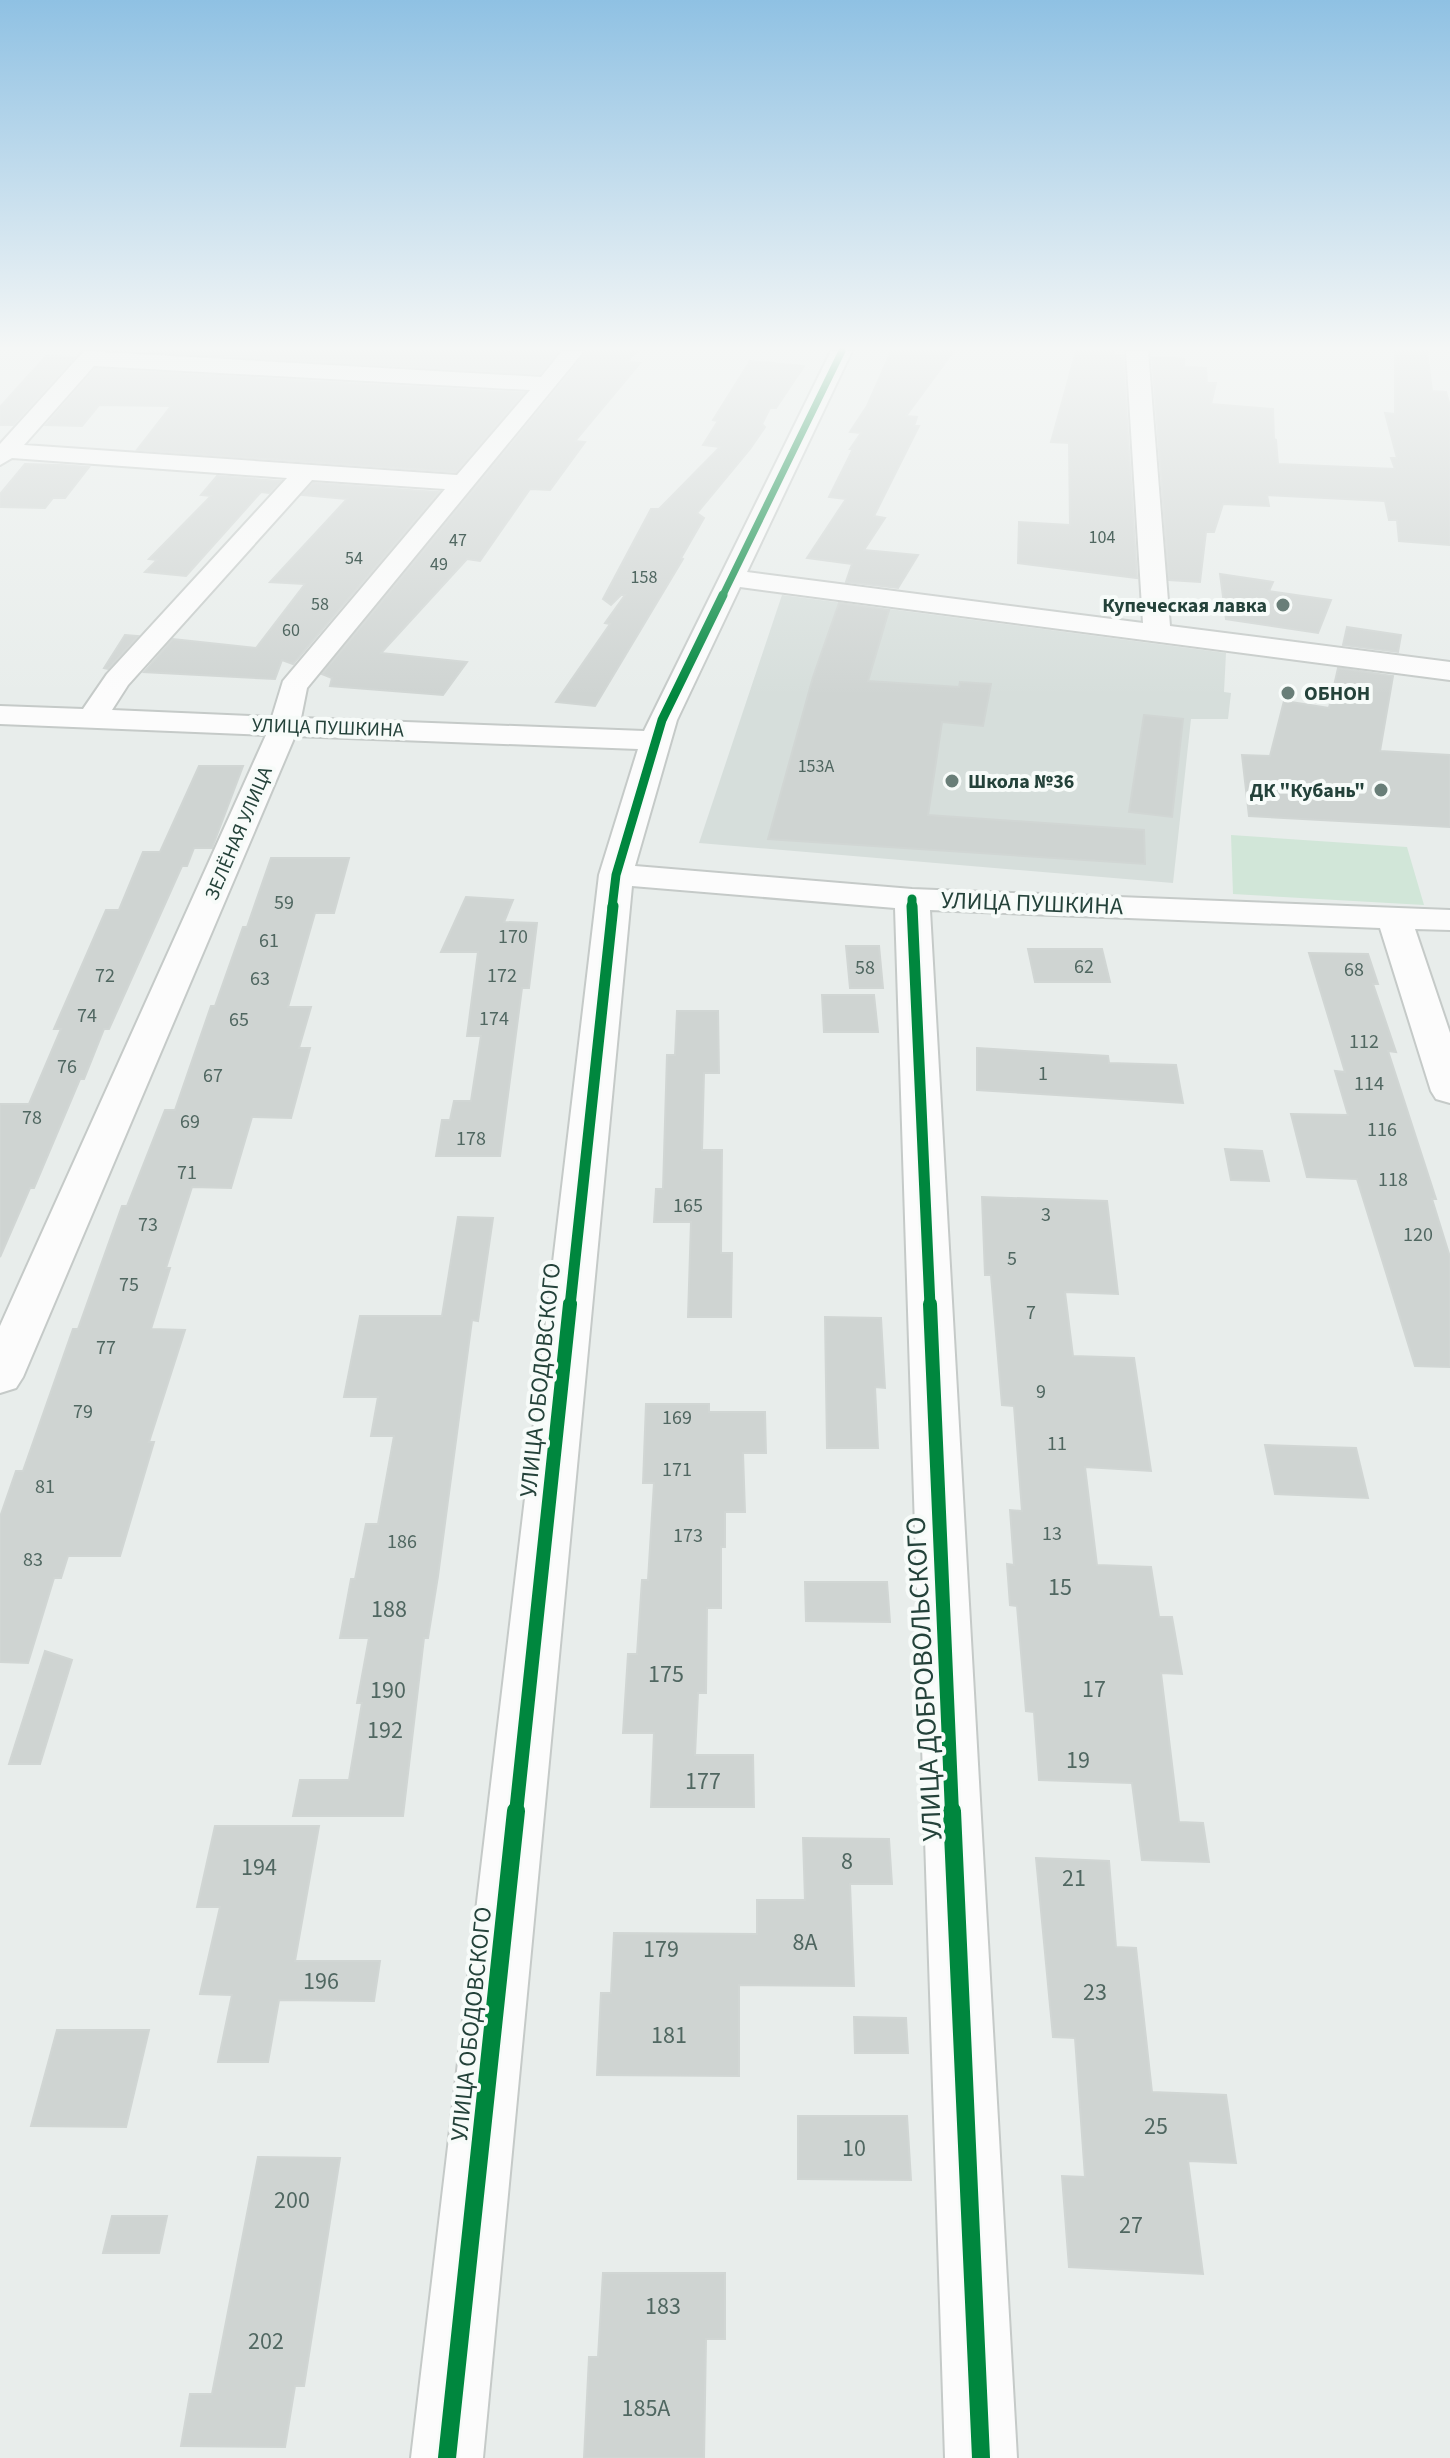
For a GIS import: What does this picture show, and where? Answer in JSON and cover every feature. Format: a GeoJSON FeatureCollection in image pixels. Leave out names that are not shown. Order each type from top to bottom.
{"type":"FeatureCollection","features":[{"type":"Feature","properties":{"kind":"street"},"geometry":{"type":"LineString","coordinates":[[183,466],[461,483]]}},
{"type":"Feature","properties":{"kind":"street","name":"ЗЕЛЁНАЯ УЛИЦА"},"geometry":{"type":"LineString","coordinates":[[0,1377],[285,725],[293,687],[476,466]]}},
{"type":"Feature","properties":{"kind":"street","name":"УЛИЦА ОБОДОВСКОГО"},"geometry":{"type":"LineString","coordinates":[[447,2458],[616,875],[662,720],[787,466]]}},
{"type":"Feature","properties":{"kind":"street"},"geometry":{"type":"LineString","coordinates":[[1145,466],[1157,632]]}},
{"type":"Feature","properties":{"kind":"street"},"geometry":{"type":"LineString","coordinates":[[92,719],[117,680],[305,473]]}},
{"type":"Feature","properties":{"kind":"street"},"geometry":{"type":"LineString","coordinates":[[733,578],[1450,671]]}},
{"type":"Feature","properties":{"kind":"street","name":"УЛИЦА ПУШКИНА"},"geometry":{"type":"LineString","coordinates":[[0,715],[655,741]]}},
{"type":"Feature","properties":{"kind":"street","name":"УЛИЦА ПУШКИНА"},"geometry":{"type":"LineString","coordinates":[[616,875],[912,899],[1450,920]]}},
{"type":"Feature","properties":{"kind":"street","name":"УЛИЦА ДОБРОВОЛЬСКОГО"},"geometry":{"type":"LineString","coordinates":[[912,899],[981,2458]]}},
{"type":"Feature","properties":{"kind":"street"},"geometry":{"type":"LineString","coordinates":[[1394,917],[1450,1091]]}},
{"type":"Feature","properties":{"kind":"shaded area","name":"Школа №36"},"geometry":{"type":"Polygon","coordinates":[[[782,595],[1226,653],[1224,692],[1231,693],[1228,719],[1191,719],[1173,883],[699,843],[782,595]]]}},
{"type":"Feature","properties":{"kind":"green space"},"geometry":{"type":"Polygon","coordinates":[[[1231,835],[1407,847],[1424,905],[1233,894],[1231,835]]]}},
{"type":"Feature","properties":{"kind":"building"},"geometry":{"type":"Polygon","coordinates":[[[24,466],[89,467],[65,498],[53,498],[45,508],[0,507],[0,494],[24,466]]]}},
{"type":"Feature","properties":{"kind":"building"},"geometry":{"type":"Polygon","coordinates":[[[365,466],[461,466],[456,472],[365,466]]]}},
{"type":"Feature","properties":{"kind":"building"},"geometry":{"type":"Polygon","coordinates":[[[493,466],[568,466],[550,490],[530,489],[480,561],[467,559],[381,653],[467,662],[443,695],[330,686],[332,678],[322,674],[493,466]]]}},
{"type":"Feature","properties":{"kind":"building"},"geometry":{"type":"Polygon","coordinates":[[[702,466],[736,466],[697,513],[704,518],[683,559],[595,706],[556,702],[610,624],[605,623],[625,595],[611,605],[603,599],[651,509],[659,509],[702,466]]]}},
{"type":"Feature","properties":{"kind":"building"},"geometry":{"type":"Polygon","coordinates":[[[845,466],[899,466],[874,516],[885,518],[864,550],[918,555],[898,588],[846,582],[852,564],[807,558],[846,499],[829,497],[845,466]]]}},
{"type":"Feature","properties":{"kind":"building"},"geometry":{"type":"Polygon","coordinates":[[[1069,466],[1130,466],[1137,578],[1018,563],[1019,522],[1070,525],[1069,466]]]}},
{"type":"Feature","properties":{"kind":"building"},"geometry":{"type":"Polygon","coordinates":[[[1160,466],[1395,469],[1394,466],[1450,466],[1450,545],[1399,541],[1397,520],[1389,520],[1385,501],[1267,495],[1269,506],[1223,504],[1214,532],[1206,532],[1200,582],[1169,580],[1160,466]]]}},
{"type":"Feature","properties":{"kind":"building"},"geometry":{"type":"Polygon","coordinates":[[[217,476],[281,481],[269,493],[261,492],[186,576],[145,572],[157,560],[149,559],[211,496],[201,495],[217,476]]]}},
{"type":"Feature","properties":{"kind":"building"},"geometry":{"type":"Polygon","coordinates":[[[313,483],[439,492],[293,664],[282,660],[275,679],[144,672],[173,639],[256,648],[305,584],[270,582],[347,499],[302,495],[313,483]]]}},
{"type":"Feature","properties":{"kind":"building","name":"Купеческая лавка"},"geometry":{"type":"Polygon","coordinates":[[[1220,574],[1273,582],[1269,591],[1331,600],[1318,633],[1226,619],[1220,574]]]}},
{"type":"Feature","properties":{"kind":"building"},"geometry":{"type":"Polygon","coordinates":[[[839,603],[889,610],[868,681],[959,687],[960,682],[991,684],[983,726],[942,722],[928,815],[1144,830],[1145,864],[768,839],[813,677],[839,603]]]}},
{"type":"Feature","properties":{"kind":"building"},"geometry":{"type":"Polygon","coordinates":[[[1347,627],[1401,635],[1398,652],[1343,645],[1347,627]]]}},
{"type":"Feature","properties":{"kind":"building"},"geometry":{"type":"Polygon","coordinates":[[[125,635],[138,636],[108,669],[104,668],[125,635]]]}},
{"type":"Feature","properties":{"kind":"building","name":"ДК \"Кубань\""},"geometry":{"type":"Polygon","coordinates":[[[1338,668],[1393,676],[1380,751],[1450,755],[1450,827],[1249,816],[1242,755],[1270,756],[1284,701],[1329,708],[1338,668]]]}},
{"type":"Feature","properties":{"kind":"building"},"geometry":{"type":"Polygon","coordinates":[[[1144,715],[1183,719],[1172,817],[1129,812],[1144,715]]]}},
{"type":"Feature","properties":{"kind":"building"},"geometry":{"type":"Polygon","coordinates":[[[199,766],[243,766],[212,848],[194,848],[187,866],[182,866],[109,1029],[104,1029],[84,1079],[80,1079],[34,1188],[30,1188],[0,1257],[0,1104],[29,1104],[61,1029],[54,1029],[106,910],[119,910],[143,852],[160,852],[199,766]]]}},
{"type":"Feature","properties":{"kind":"building"},"geometry":{"type":"Polygon","coordinates":[[[271,858],[349,858],[334,913],[315,913],[288,1007],[311,1007],[299,1048],[310,1048],[291,1118],[252,1117],[231,1188],[192,1187],[166,1268],[170,1268],[151,1329],[185,1330],[149,1442],[154,1442],[120,1556],[68,1556],[61,1578],[54,1578],[28,1663],[0,1662],[0,1517],[16,1471],[23,1471],[73,1329],[78,1329],[122,1206],[127,1206],[165,1110],[175,1110],[211,1006],[215,1006],[271,858]]]}},
{"type":"Feature","properties":{"kind":"building"},"geometry":{"type":"Polygon","coordinates":[[[466,897],[513,900],[504,922],[537,923],[529,988],[522,988],[500,1156],[436,1156],[442,1120],[450,1120],[454,1101],[471,1101],[481,1036],[467,1036],[478,952],[441,952],[466,897]]]}},
{"type":"Feature","properties":{"kind":"building"},"geometry":{"type":"Polygon","coordinates":[[[846,946],[879,946],[883,988],[850,988],[846,946]]]}},
{"type":"Feature","properties":{"kind":"building"},"geometry":{"type":"Polygon","coordinates":[[[1028,949],[1102,949],[1110,982],[1035,982],[1028,949]]]}},
{"type":"Feature","properties":{"kind":"building"},"geometry":{"type":"Polygon","coordinates":[[[1309,953],[1368,954],[1378,984],[1373,984],[1396,1052],[1388,1051],[1436,1199],[1432,1199],[1450,1257],[1450,1367],[1415,1366],[1357,1179],[1307,1177],[1291,1114],[1348,1115],[1335,1071],[1345,1072],[1309,953]]]}},
{"type":"Feature","properties":{"kind":"building"},"geometry":{"type":"Polygon","coordinates":[[[822,995],[874,995],[878,1032],[824,1032],[822,995]]]}},
{"type":"Feature","properties":{"kind":"building"},"geometry":{"type":"Polygon","coordinates":[[[677,1011],[718,1011],[719,1073],[704,1073],[702,1150],[722,1150],[721,1253],[732,1253],[731,1317],[688,1317],[691,1222],[654,1222],[656,1189],[663,1189],[667,1055],[675,1055],[677,1011]]]}},
{"type":"Feature","properties":{"kind":"building"},"geometry":{"type":"Polygon","coordinates":[[[977,1048],[1108,1056],[1109,1063],[1176,1065],[1183,1103],[977,1090],[977,1048]]]}},
{"type":"Feature","properties":{"kind":"building"},"geometry":{"type":"Polygon","coordinates":[[[1225,1149],[1262,1151],[1269,1181],[1231,1180],[1225,1149]]]}},
{"type":"Feature","properties":{"kind":"building"},"geometry":{"type":"Polygon","coordinates":[[[982,1197],[1107,1201],[1118,1294],[1065,1292],[1073,1356],[1134,1358],[1151,1471],[1085,1467],[1097,1565],[1151,1567],[1159,1617],[1172,1617],[1182,1674],[1161,1673],[1179,1822],[1203,1823],[1209,1862],[1142,1860],[1132,1783],[1039,1780],[1034,1712],[1026,1711],[1017,1606],[1010,1605],[1007,1564],[1014,1565],[1010,1510],[1022,1511],[1014,1406],[1002,1405],[991,1275],[985,1275],[982,1197]]]}},
{"type":"Feature","properties":{"kind":"building"},"geometry":{"type":"Polygon","coordinates":[[[458,1217],[493,1218],[478,1321],[472,1320],[438,1576],[428,1638],[424,1638],[403,1816],[293,1816],[300,1780],[349,1780],[362,1703],[357,1703],[369,1638],[340,1638],[366,1524],[378,1524],[394,1436],[371,1436],[378,1397],[344,1397],[360,1316],[442,1316],[458,1217]]]}},
{"type":"Feature","properties":{"kind":"building"},"geometry":{"type":"Polygon","coordinates":[[[825,1317],[881,1318],[885,1388],[875,1387],[878,1448],[827,1448],[825,1317]]]}},
{"type":"Feature","properties":{"kind":"building"},"geometry":{"type":"Polygon","coordinates":[[[646,1404],[709,1404],[709,1412],[765,1412],[766,1453],[743,1453],[745,1512],[725,1512],[725,1547],[721,1547],[721,1608],[707,1608],[706,1693],[698,1693],[695,1755],[753,1755],[754,1807],[651,1807],[654,1733],[623,1733],[628,1654],[637,1654],[642,1580],[648,1580],[654,1483],[643,1483],[646,1404]]]}},
{"type":"Feature","properties":{"kind":"building"},"geometry":{"type":"Polygon","coordinates":[[[1265,1445],[1356,1448],[1368,1498],[1275,1494],[1265,1445]]]}},
{"type":"Feature","properties":{"kind":"building"},"geometry":{"type":"Polygon","coordinates":[[[805,1582],[887,1582],[890,1622],[806,1621],[805,1582]]]}},
{"type":"Feature","properties":{"kind":"building"},"geometry":{"type":"Polygon","coordinates":[[[45,1651],[72,1660],[40,1764],[9,1764],[45,1651]]]}},
{"type":"Feature","properties":{"kind":"building"},"geometry":{"type":"Polygon","coordinates":[[[215,1826],[319,1826],[295,1961],[380,1961],[374,2001],[279,2000],[268,2062],[218,2062],[232,1995],[200,1994],[220,1907],[197,1907],[215,1826]]]}},
{"type":"Feature","properties":{"kind":"building"},"geometry":{"type":"Polygon","coordinates":[[[803,1838],[889,1839],[892,1884],[850,1884],[854,1986],[739,1985],[739,2076],[597,2075],[601,1993],[611,1993],[614,1933],[757,1934],[757,1900],[805,1900],[803,1838]]]}},
{"type":"Feature","properties":{"kind":"building"},"geometry":{"type":"Polygon","coordinates":[[[1036,1858],[1109,1861],[1116,1947],[1136,1948],[1152,2092],[1226,2095],[1236,2163],[1188,2161],[1203,2274],[1069,2267],[1062,2176],[1085,2177],[1075,2038],[1053,2037],[1036,1858]]]}},
{"type":"Feature","properties":{"kind":"building"},"geometry":{"type":"Polygon","coordinates":[[[854,2017],[906,2018],[908,2053],[855,2053],[854,2017]]]}},
{"type":"Feature","properties":{"kind":"building"},"geometry":{"type":"Polygon","coordinates":[[[57,2030],[149,2030],[126,2127],[31,2126],[57,2030]]]}},
{"type":"Feature","properties":{"kind":"building"},"geometry":{"type":"Polygon","coordinates":[[[798,2116],[907,2116],[911,2180],[798,2179],[798,2116]]]}},
{"type":"Feature","properties":{"kind":"building"},"geometry":{"type":"Polygon","coordinates":[[[258,2157],[340,2158],[304,2386],[295,2386],[285,2447],[181,2446],[190,2394],[212,2394],[258,2157]]]}},
{"type":"Feature","properties":{"kind":"building"},"geometry":{"type":"Polygon","coordinates":[[[112,2216],[167,2216],[159,2253],[103,2253],[112,2216]]]}},
{"type":"Feature","properties":{"kind":"building"},"geometry":{"type":"Polygon","coordinates":[[[603,2273],[725,2273],[725,2339],[706,2339],[704,2458],[584,2458],[589,2357],[598,2357],[603,2273]]]}},
{"type":"Feature","properties":{"kind":"cycle path"},"geometry":{"type":"LineString","coordinates":[[447,2458],[616,875],[662,720],[786,466]]}},
{"type":"Feature","properties":{"kind":"cycle path"},"geometry":{"type":"LineString","coordinates":[[912,899],[981,2458]]}},
{"type":"Feature","properties":{"kind":"place","name":"Купеческая лавка"},"geometry":{"type":"Point","coordinates":[1283,605]}},
{"type":"Feature","properties":{"kind":"place","name":"ОБНОН"},"geometry":{"type":"Point","coordinates":[1288,693]}},
{"type":"Feature","properties":{"kind":"place","name":"Школа №36"},"geometry":{"type":"Point","coordinates":[952,781]}},
{"type":"Feature","properties":{"kind":"place","name":"ДК \"Кубань\""},"geometry":{"type":"Point","coordinates":[1381,790]}}]}
